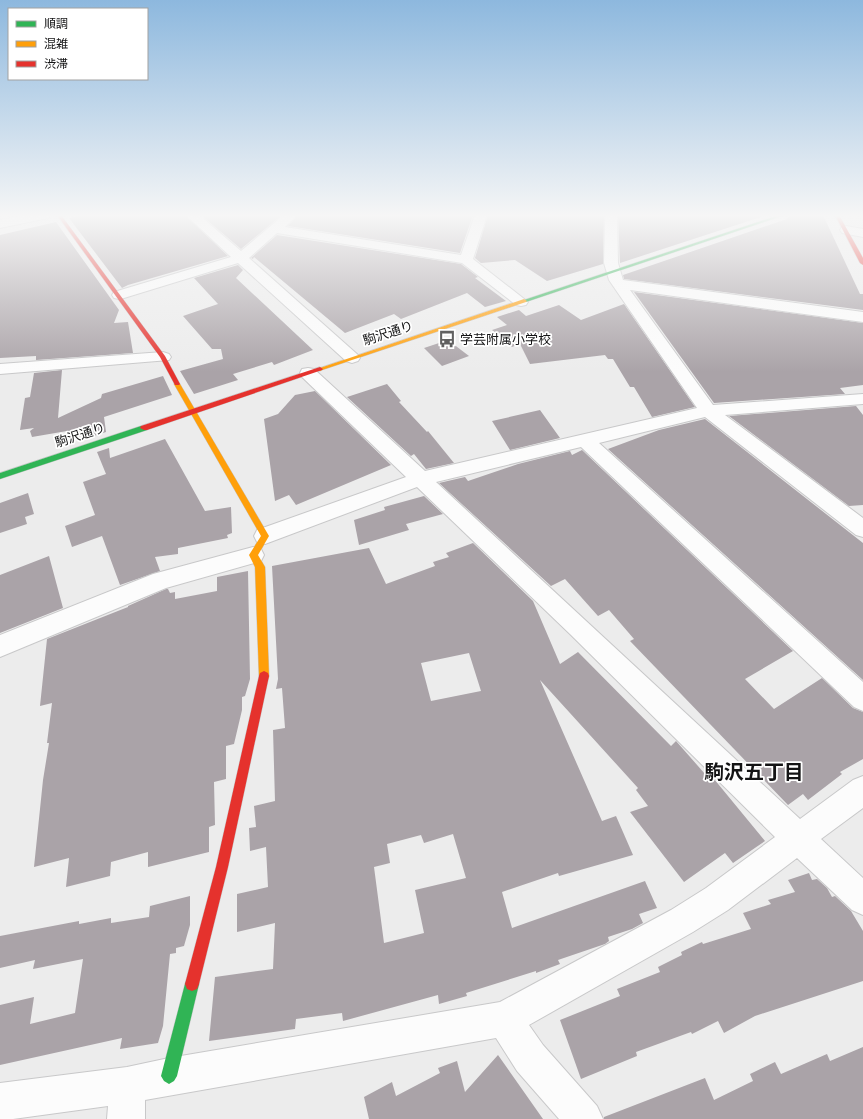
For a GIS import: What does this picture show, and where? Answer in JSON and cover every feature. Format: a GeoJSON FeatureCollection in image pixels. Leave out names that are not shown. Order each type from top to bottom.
{"type":"FeatureCollection","features":[{"type":"Feature","properties":{"kind":"street"},"geometry":{"type":"LineString","coordinates":[[99,267],[163,357],[192,412],[265,536]]}},
{"type":"Feature","properties":{"kind":"street"},"geometry":{"type":"LineString","coordinates":[[119,295],[211,267]]}},
{"type":"Feature","properties":{"kind":"street"},"geometry":{"type":"LineString","coordinates":[[251,267],[352,358]]}},
{"type":"Feature","properties":{"kind":"street"},"geometry":{"type":"LineString","coordinates":[[475,267],[521,302]]}},
{"type":"Feature","properties":{"kind":"street"},"geometry":{"type":"LineString","coordinates":[[613,267],[616,277],[708,411],[863,529]]}},
{"type":"Feature","properties":{"kind":"street","name":"駒沢通り"},"geometry":{"type":"LineString","coordinates":[[0,476],[521,302],[616,277],[643,267]]}},
{"type":"Feature","properties":{"kind":"street"},"geometry":{"type":"LineString","coordinates":[[616,277],[863,317]]}},
{"type":"Feature","properties":{"kind":"street"},"geometry":{"type":"LineString","coordinates":[[0,369],[163,357]]}},
{"type":"Feature","properties":{"kind":"street"},"geometry":{"type":"LineString","coordinates":[[308,373],[863,899]]}},
{"type":"Feature","properties":{"kind":"street"},"geometry":{"type":"LineString","coordinates":[[0,646],[161,580],[253,555],[265,536],[420,479],[708,411],[863,398]]}},
{"type":"Feature","properties":{"kind":"street"},"geometry":{"type":"LineString","coordinates":[[585,440],[863,699]]}},
{"type":"Feature","properties":{"kind":"street"},"geometry":{"type":"LineString","coordinates":[[169,1076],[222,867],[264,679],[260,567],[253,555]]}},
{"type":"Feature","properties":{"kind":"street"},"geometry":{"type":"LineString","coordinates":[[0,1102],[126,1102],[169,1076],[504,1019],[682,921],[717,900],[863,790]]}},
{"type":"Feature","properties":{"kind":"street"},"geometry":{"type":"LineString","coordinates":[[504,1019],[530,1058],[584,1119]]}},
{"type":"Feature","properties":{"kind":"building"},"geometry":{"type":"Polygon","coordinates":[[[0,267],[88,267],[119,310],[114,323],[128,322],[133,353],[36,360],[36,356],[0,358],[0,267]]]}},
{"type":"Feature","properties":{"kind":"building"},"geometry":{"type":"Polygon","coordinates":[[[106,267],[189,267],[128,285],[122,288],[106,267]]]}},
{"type":"Feature","properties":{"kind":"building"},"geometry":{"type":"Polygon","coordinates":[[[230,267],[240,267],[243,270],[236,278],[313,350],[274,365],[272,362],[233,374],[238,380],[194,394],[180,371],[223,359],[221,349],[212,349],[183,316],[218,304],[194,278],[230,267]]]}},
{"type":"Feature","properties":{"kind":"building"},"geometry":{"type":"Polygon","coordinates":[[[266,267],[465,267],[478,277],[475,278],[506,301],[485,307],[467,293],[401,319],[394,314],[345,333],[266,267]]]}},
{"type":"Feature","properties":{"kind":"building"},"geometry":{"type":"Polygon","coordinates":[[[526,267],[592,267],[547,281],[526,267]]]}},
{"type":"Feature","properties":{"kind":"building"},"geometry":{"type":"Polygon","coordinates":[[[646,267],[847,267],[860,294],[863,294],[863,310],[624,279],[623,275],[646,267]]]}},
{"type":"Feature","properties":{"kind":"building"},"geometry":{"type":"Polygon","coordinates":[[[634,292],[863,323],[863,385],[840,388],[845,394],[714,403],[634,292]]]}},
{"type":"Feature","properties":{"kind":"building"},"geometry":{"type":"Polygon","coordinates":[[[624,304],[695,407],[652,417],[634,387],[630,387],[613,359],[608,359],[605,355],[530,364],[520,344],[512,347],[492,330],[507,325],[497,317],[519,310],[526,316],[559,305],[581,320],[624,304]]]}},
{"type":"Feature","properties":{"kind":"building"},"geometry":{"type":"Polygon","coordinates":[[[448,340],[469,356],[442,366],[424,348],[448,340]]]}},
{"type":"Feature","properties":{"kind":"building"},"geometry":{"type":"Polygon","coordinates":[[[62,370],[58,418],[101,398],[102,394],[163,376],[172,395],[104,417],[106,432],[91,437],[88,432],[66,439],[67,431],[32,437],[30,431],[34,428],[20,430],[25,398],[30,397],[34,373],[62,370]]]}},
{"type":"Feature","properties":{"kind":"building"},"geometry":{"type":"Polygon","coordinates":[[[387,384],[401,401],[399,402],[427,432],[428,431],[454,463],[426,469],[414,454],[411,456],[347,397],[387,384]]]}},
{"type":"Feature","properties":{"kind":"building"},"geometry":{"type":"Polygon","coordinates":[[[315,391],[391,465],[296,505],[289,495],[275,501],[264,419],[278,414],[295,395],[315,391]]]}},
{"type":"Feature","properties":{"kind":"building"},"geometry":{"type":"Polygon","coordinates":[[[856,406],[863,415],[863,505],[849,506],[729,416],[856,406]]]}},
{"type":"Feature","properties":{"kind":"building"},"geometry":{"type":"Polygon","coordinates":[[[540,410],[560,438],[510,450],[492,421],[540,410]]]}},
{"type":"Feature","properties":{"kind":"building"},"geometry":{"type":"Polygon","coordinates":[[[705,419],[863,543],[863,680],[608,449],[659,430],[705,419]]]}},
{"type":"Feature","properties":{"kind":"building"},"geometry":{"type":"Polygon","coordinates":[[[165,439],[205,511],[231,507],[232,533],[227,535],[228,538],[178,548],[178,554],[155,557],[160,571],[120,585],[102,536],[72,547],[65,526],[95,515],[83,482],[106,474],[97,452],[109,448],[110,458],[165,439]]]}},
{"type":"Feature","properties":{"kind":"building"},"geometry":{"type":"Polygon","coordinates":[[[582,450],[793,651],[745,679],[774,709],[822,678],[853,708],[863,712],[863,759],[840,772],[842,774],[808,800],[803,794],[788,805],[630,641],[634,639],[609,610],[598,616],[565,579],[551,586],[439,483],[465,477],[468,481],[518,464],[570,451],[572,455],[582,450]]]}},
{"type":"Feature","properties":{"kind":"building"},"geometry":{"type":"Polygon","coordinates":[[[28,493],[34,514],[25,517],[27,524],[0,533],[0,503],[28,493]]]}},
{"type":"Feature","properties":{"kind":"building"},"geometry":{"type":"Polygon","coordinates":[[[424,496],[443,514],[406,524],[409,530],[359,545],[354,520],[385,510],[384,507],[424,496]]]}},
{"type":"Feature","properties":{"kind":"building"},"geometry":{"type":"Polygon","coordinates":[[[473,543],[533,601],[560,664],[578,652],[671,746],[676,741],[705,774],[708,773],[714,779],[765,841],[733,863],[725,853],[684,882],[630,812],[648,806],[636,790],[638,788],[540,680],[602,821],[616,816],[633,855],[559,876],[558,873],[502,892],[512,928],[645,881],[657,908],[639,914],[643,923],[632,929],[608,937],[609,941],[605,944],[558,960],[560,964],[536,973],[536,971],[466,993],[467,996],[439,1004],[438,995],[343,1021],[342,1013],[296,1019],[295,1029],[209,1041],[215,977],[273,969],[275,923],[237,932],[237,894],[268,887],[266,847],[250,851],[249,828],[256,827],[254,806],[275,801],[273,730],[285,728],[282,688],[276,689],[278,679],[272,566],[369,548],[386,584],[435,566],[433,562],[449,557],[446,553],[473,543]],[[469,653],[421,663],[431,701],[481,691],[469,653]],[[453,834],[424,843],[421,835],[387,844],[390,863],[374,867],[384,943],[424,933],[415,890],[466,878],[453,834]]]}},
{"type":"Feature","properties":{"kind":"building"},"geometry":{"type":"Polygon","coordinates":[[[49,556],[63,608],[0,633],[0,575],[49,556]]]}},
{"type":"Feature","properties":{"kind":"building"},"geometry":{"type":"Polygon","coordinates":[[[248,571],[250,679],[245,696],[242,697],[242,710],[234,744],[226,746],[226,779],[214,782],[215,825],[209,827],[209,852],[148,867],[148,852],[111,862],[110,876],[66,887],[69,858],[34,867],[43,780],[49,743],[47,743],[52,703],[40,706],[47,639],[128,607],[166,589],[168,589],[170,593],[175,592],[175,599],[217,591],[217,577],[248,571]]]}},
{"type":"Feature","properties":{"kind":"building"},"geometry":{"type":"Polygon","coordinates":[[[809,873],[812,880],[817,879],[827,888],[832,897],[835,896],[851,911],[863,931],[863,981],[755,1016],[724,1033],[718,1021],[692,1034],[691,1032],[636,1052],[637,1056],[581,1079],[560,1020],[620,996],[617,989],[660,972],[658,967],[682,955],[681,952],[702,942],[703,944],[751,929],[743,913],[771,904],[768,900],[795,892],[788,880],[809,873]]]}},
{"type":"Feature","properties":{"kind":"building"},"geometry":{"type":"Polygon","coordinates":[[[190,896],[190,925],[184,946],[176,948],[176,953],[170,954],[163,1026],[158,1043],[120,1049],[122,1038],[0,1065],[0,1005],[34,997],[30,1024],[75,1013],[83,959],[33,969],[35,960],[0,968],[0,936],[79,921],[79,924],[111,918],[111,923],[149,917],[150,906],[190,896]]]}},
{"type":"Feature","properties":{"kind":"building"},"geometry":{"type":"Polygon","coordinates":[[[863,1047],[863,1119],[604,1119],[604,1117],[705,1078],[714,1100],[753,1081],[750,1074],[775,1062],[781,1074],[827,1054],[830,1061],[863,1047]]]}},
{"type":"Feature","properties":{"kind":"building"},"geometry":{"type":"Polygon","coordinates":[[[498,1055],[543,1119],[369,1119],[364,1097],[392,1082],[396,1096],[440,1073],[438,1068],[457,1061],[465,1092],[498,1055]]]}},
{"type":"Feature","properties":{"kind":"traffic: fast"},"geometry":{"type":"LineString","coordinates":[[524,301],[626,267]]}},
{"type":"Feature","properties":{"kind":"traffic: fast"},"geometry":{"type":"LineString","coordinates":[[0,476],[144,428]]}},
{"type":"Feature","properties":{"kind":"traffic: fast"},"geometry":{"type":"LineString","coordinates":[[169,1076],[192,984]]}},
{"type":"Feature","properties":{"kind":"traffic: slow"},"geometry":{"type":"LineString","coordinates":[[320,369],[524,301]]}},
{"type":"Feature","properties":{"kind":"traffic: slow"},"geometry":{"type":"LineString","coordinates":[[177,384],[265,536],[253,555],[260,567],[264,676]]}},
{"type":"Feature","properties":{"kind":"traffic: jam"},"geometry":{"type":"LineString","coordinates":[[97,267],[163,357],[177,384]]}},
{"type":"Feature","properties":{"kind":"traffic: jam"},"geometry":{"type":"LineString","coordinates":[[144,428],[320,369]]}},
{"type":"Feature","properties":{"kind":"traffic: jam"},"geometry":{"type":"LineString","coordinates":[[192,984],[222,867],[264,676]]}},
{"type":"Feature","properties":{"kind":"place","name":"学芸附属小学校"},"geometry":{"type":"Point","coordinates":[447,339]}},
{"type":"Feature","properties":{"kind":"district","name":"駒沢五丁目"},"geometry":{"type":"Point","coordinates":[754,772]}}]}
